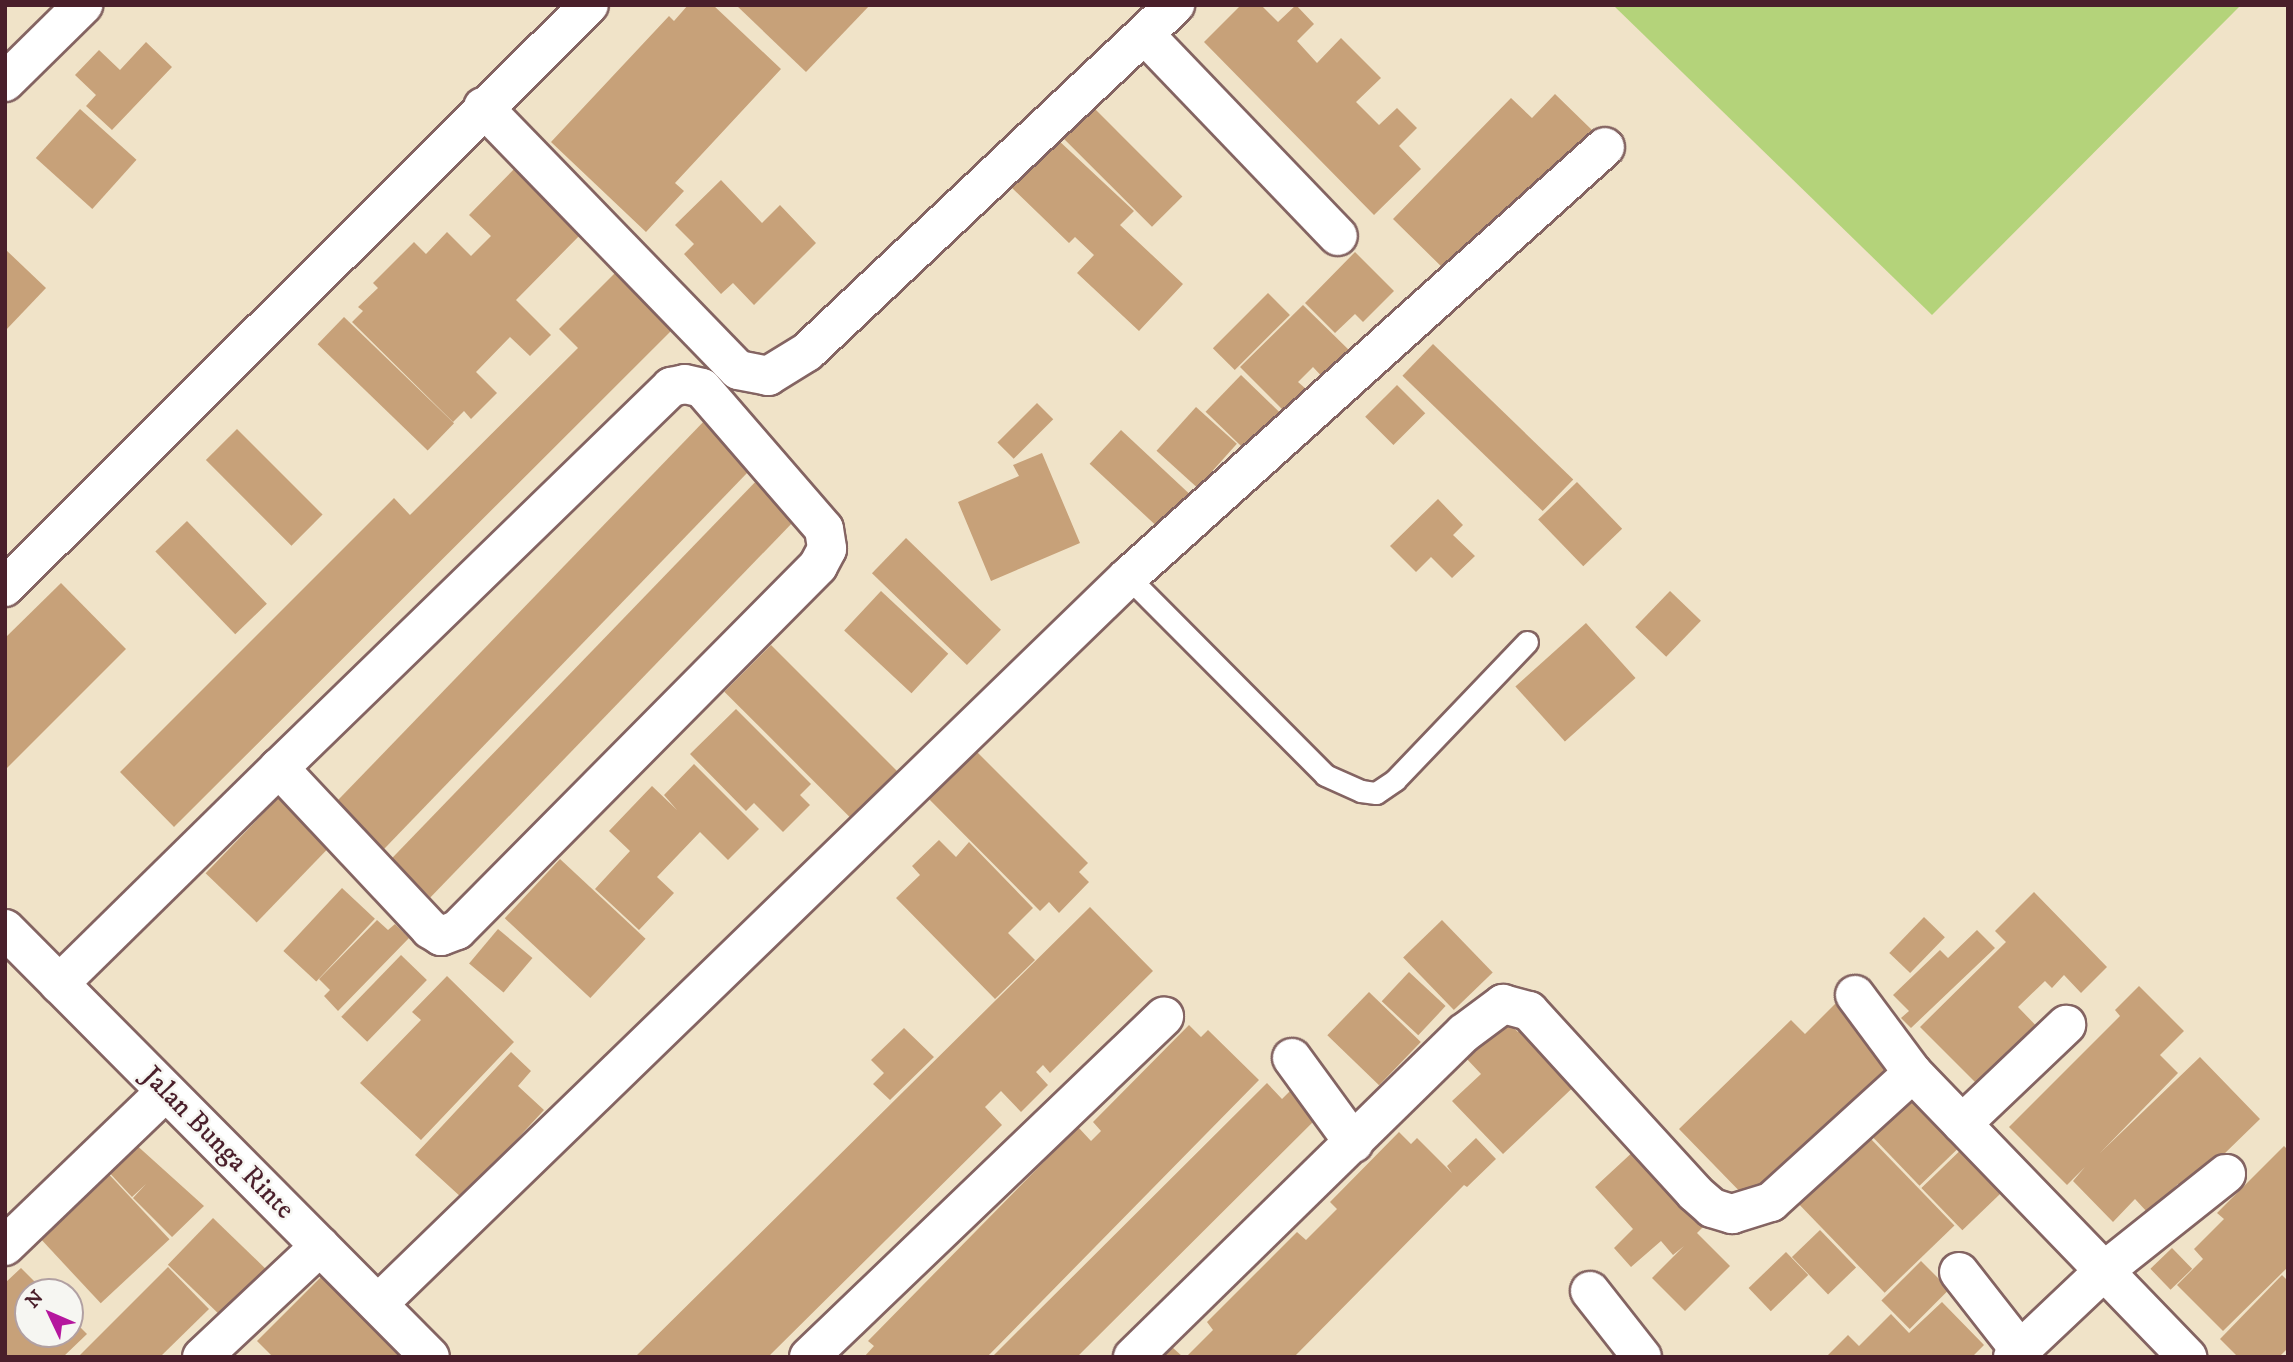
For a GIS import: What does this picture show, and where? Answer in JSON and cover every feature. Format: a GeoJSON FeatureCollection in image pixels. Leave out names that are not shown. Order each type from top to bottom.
{"type":"FeatureCollection","features":[{"type":"Feature","properties":{"kind":"street"},"geometry":{"type":"LineString","coordinates":[[5,82],[83,5]]}},
{"type":"Feature","properties":{"kind":"street"},"geometry":{"type":"LineString","coordinates":[[5,587],[483,107],[589,5]]}},
{"type":"Feature","properties":{"kind":"street"},"geometry":{"type":"LineString","coordinates":[[483,107],[738,370],[768,376],[807,352],[1146,36],[1175,5]]}},
{"type":"Feature","properties":{"kind":"street"},"geometry":{"type":"LineString","coordinates":[[1146,36],[1338,236]]}},
{"type":"Feature","properties":{"kind":"street"},"geometry":{"type":"LineString","coordinates":[[378,1304],[1128,577],[1605,147]]}},
{"type":"Feature","properties":{"kind":"street"},"geometry":{"type":"LineString","coordinates":[[59,984],[279,768],[671,387],[685,384],[702,388],[824,528],[827,549],[818,566],[457,930],[441,936],[430,929],[279,768]]}},
{"type":"Feature","properties":{"kind":"street","name":"Jalan Bunga Rinte"},"geometry":{"type":"LineString","coordinates":[[5,929],[430,1357]]}},
{"type":"Feature","properties":{"kind":"street"},"geometry":{"type":"LineString","coordinates":[[1855,995],[1913,1073],[2187,1357]]}},
{"type":"Feature","properties":{"kind":"street"},"geometry":{"type":"LineString","coordinates":[[1133,1357],[1464,1033],[1503,1004],[1529,1011],[1695,1193],[1712,1208],[1732,1214],[1771,1202],[1913,1073]]}},
{"type":"Feature","properties":{"kind":"street"},"geometry":{"type":"LineString","coordinates":[[818,1354],[1164,1016]]}},
{"type":"Feature","properties":{"kind":"street"},"geometry":{"type":"LineString","coordinates":[[1962,1124],[2066,1025]]}},
{"type":"Feature","properties":{"kind":"street"},"geometry":{"type":"LineString","coordinates":[[1292,1058],[1354,1143]]}},
{"type":"Feature","properties":{"kind":"street"},"geometry":{"type":"LineString","coordinates":[[5,1246],[166,1091]]}},
{"type":"Feature","properties":{"kind":"street"},"geometry":{"type":"LineString","coordinates":[[1959,1272],[2017,1353],[2104,1270],[2226,1174]]}},
{"type":"Feature","properties":{"kind":"street"},"geometry":{"type":"LineString","coordinates":[[202,1357],[320,1245]]}},
{"type":"Feature","properties":{"kind":"street"},"geometry":{"type":"LineString","coordinates":[[1590,1291],[1642,1357]]}},
{"type":"Feature","properties":{"kind":"lane"},"geometry":{"type":"LineString","coordinates":[[1128,577],[1325,775],[1361,792],[1376,793],[1395,780],[1527,642]]}},
{"type":"Feature","properties":{"kind":"green space"},"geometry":{"type":"Polygon","coordinates":[[[1613,5],[2241,5],[1932,315],[1613,5]]]}},
{"type":"Feature","properties":{"kind":"building"},"geometry":{"type":"Polygon","coordinates":[[[688,5],[713,5],[781,69],[675,183],[684,191],[646,232],[551,142],[669,16],[674,21],[688,5]]]}},
{"type":"Feature","properties":{"kind":"building"},"geometry":{"type":"Polygon","coordinates":[[[736,5],[870,5],[806,72],[736,5]]]}},
{"type":"Feature","properties":{"kind":"building"},"geometry":{"type":"Polygon","coordinates":[[[1241,5],[1261,5],[1278,22],[1296,5],[1314,24],[1297,41],[1317,63],[1341,38],[1381,78],[1356,102],[1379,125],[1397,108],[1417,128],[1399,146],[1421,169],[1374,215],[1204,42],[1241,5]]]}},
{"type":"Feature","properties":{"kind":"building"},"geometry":{"type":"Polygon","coordinates":[[[146,42],[172,67],[112,130],[86,106],[96,95],[75,75],[99,50],[120,70],[146,42]]]}},
{"type":"Feature","properties":{"kind":"building"},"geometry":{"type":"Polygon","coordinates":[[[1555,94],[1593,131],[1449,274],[1393,219],[1511,98],[1532,118],[1555,94]]]}},
{"type":"Feature","properties":{"kind":"building"},"geometry":{"type":"Polygon","coordinates":[[[1094,108],[1182,196],[1152,227],[1064,138],[1094,108]]]}},
{"type":"Feature","properties":{"kind":"building"},"geometry":{"type":"Polygon","coordinates":[[[80,109],[136,160],[92,209],[36,158],[80,109]]]}},
{"type":"Feature","properties":{"kind":"building"},"geometry":{"type":"Polygon","coordinates":[[[1057,139],[1134,211],[1120,225],[1183,284],[1139,331],[1077,273],[1094,255],[1075,237],[1069,243],[1011,187],[1057,139]]]}},
{"type":"Feature","properties":{"kind":"building"},"geometry":{"type":"Polygon","coordinates":[[[517,166],[583,232],[516,300],[551,335],[530,356],[510,337],[476,372],[497,393],[471,419],[464,411],[453,422],[352,322],[363,311],[358,307],[378,288],[373,283],[414,242],[426,254],[447,232],[471,256],[491,236],[469,215],[517,166]]]}},
{"type":"Feature","properties":{"kind":"building"},"geometry":{"type":"Polygon","coordinates":[[[721,180],[762,223],[780,205],[816,243],[754,305],[733,283],[721,294],[684,254],[694,244],[675,225],[721,180]]]}},
{"type":"Feature","properties":{"kind":"building"},"geometry":{"type":"Polygon","coordinates":[[[5,249],[46,288],[5,331],[5,249]]]}},
{"type":"Feature","properties":{"kind":"building"},"geometry":{"type":"Polygon","coordinates":[[[1355,252],[1394,291],[1363,322],[1355,314],[1335,333],[1305,303],[1355,252]]]}},
{"type":"Feature","properties":{"kind":"building"},"geometry":{"type":"Polygon","coordinates":[[[617,271],[674,328],[174,827],[120,772],[394,498],[410,515],[578,348],[559,329],[617,271]]]}},
{"type":"Feature","properties":{"kind":"building"},"geometry":{"type":"Polygon","coordinates":[[[1268,293],[1290,315],[1235,370],[1213,348],[1268,293]]]}},
{"type":"Feature","properties":{"kind":"building"},"geometry":{"type":"Polygon","coordinates":[[[1303,305],[1353,354],[1326,381],[1313,367],[1298,382],[1306,389],[1284,411],[1240,367],[1303,305]]]}},
{"type":"Feature","properties":{"kind":"building"},"geometry":{"type":"Polygon","coordinates":[[[344,317],[454,423],[428,451],[318,344],[344,317]]]}},
{"type":"Feature","properties":{"kind":"building"},"geometry":{"type":"Polygon","coordinates":[[[1433,344],[1573,479],[1543,511],[1402,376],[1433,344]]]}},
{"type":"Feature","properties":{"kind":"building"},"geometry":{"type":"Polygon","coordinates":[[[1241,375],[1283,415],[1247,452],[1206,412],[1241,375]]]}},
{"type":"Feature","properties":{"kind":"building"},"geometry":{"type":"Polygon","coordinates":[[[1397,385],[1425,413],[1393,445],[1365,417],[1397,385]]]}},
{"type":"Feature","properties":{"kind":"building"},"geometry":{"type":"Polygon","coordinates":[[[1037,403],[1053,419],[1014,459],[997,443],[1037,403]]]}},
{"type":"Feature","properties":{"kind":"building"},"geometry":{"type":"Polygon","coordinates":[[[1196,407],[1237,444],[1197,488],[1157,451],[1196,407]]]}},
{"type":"Feature","properties":{"kind":"building"},"geometry":{"type":"Polygon","coordinates":[[[708,417],[756,464],[379,854],[331,808],[708,417]]]}},
{"type":"Feature","properties":{"kind":"building"},"geometry":{"type":"Polygon","coordinates":[[[237,429],[323,515],[291,546],[206,460],[237,429]]]}},
{"type":"Feature","properties":{"kind":"building"},"geometry":{"type":"Polygon","coordinates":[[[1121,430],[1189,493],[1158,527],[1090,464],[1121,430]]]}},
{"type":"Feature","properties":{"kind":"building"},"geometry":{"type":"Polygon","coordinates":[[[1042,453],[1080,543],[991,581],[958,502],[1019,476],[1013,465],[1042,453]]]}},
{"type":"Feature","properties":{"kind":"building"},"geometry":{"type":"Polygon","coordinates":[[[761,476],[801,514],[430,898],[391,859],[761,476]]]}},
{"type":"Feature","properties":{"kind":"building"},"geometry":{"type":"Polygon","coordinates":[[[1577,482],[1622,529],[1583,566],[1538,520],[1577,482]]]}},
{"type":"Feature","properties":{"kind":"building"},"geometry":{"type":"Polygon","coordinates":[[[1438,499],[1463,525],[1453,535],[1475,556],[1452,578],[1431,557],[1416,572],[1390,546],[1438,499]]]}},
{"type":"Feature","properties":{"kind":"building"},"geometry":{"type":"Polygon","coordinates":[[[187,521],[267,604],[235,634],[155,552],[187,521]]]}},
{"type":"Feature","properties":{"kind":"building"},"geometry":{"type":"Polygon","coordinates":[[[906,538],[1001,630],[967,665],[872,573],[906,538]]]}},
{"type":"Feature","properties":{"kind":"building"},"geometry":{"type":"Polygon","coordinates":[[[61,583],[126,649],[5,770],[5,638],[61,583]]]}},
{"type":"Feature","properties":{"kind":"building"},"geometry":{"type":"Polygon","coordinates":[[[881,591],[948,654],[911,693],[844,630],[881,591]]]}},
{"type":"Feature","properties":{"kind":"building"},"geometry":{"type":"Polygon","coordinates":[[[1670,591],[1701,621],[1666,657],[1635,627],[1670,591]]]}},
{"type":"Feature","properties":{"kind":"building"},"geometry":{"type":"Polygon","coordinates":[[[1586,623],[1636,678],[1565,742],[1515,687],[1586,623]]]}},
{"type":"Feature","properties":{"kind":"building"},"geometry":{"type":"Polygon","coordinates":[[[771,645],[898,772],[852,819],[724,692],[771,645]]]}},
{"type":"Feature","properties":{"kind":"building"},"geometry":{"type":"Polygon","coordinates":[[[736,709],[811,784],[800,795],[810,805],[783,832],[754,803],[746,811],[690,754],[736,709]]]}},
{"type":"Feature","properties":{"kind":"building"},"geometry":{"type":"Polygon","coordinates":[[[971,746],[1088,863],[1079,872],[1089,882],[1059,913],[1049,902],[1040,911],[924,794],[971,746]]]}},
{"type":"Feature","properties":{"kind":"building"},"geometry":{"type":"Polygon","coordinates":[[[694,764],[759,829],[728,860],[700,832],[657,877],[674,893],[639,930],[595,889],[630,851],[609,831],[652,786],[677,810],[664,795],[694,764]]]}},
{"type":"Feature","properties":{"kind":"building"},"geometry":{"type":"Polygon","coordinates":[[[282,794],[333,843],[257,922],[206,873],[282,794]]]}},
{"type":"Feature","properties":{"kind":"building"},"geometry":{"type":"Polygon","coordinates":[[[939,840],[956,857],[969,842],[1033,908],[1008,933],[1035,960],[995,999],[896,898],[920,875],[912,866],[939,840]]]}},
{"type":"Feature","properties":{"kind":"building"},"geometry":{"type":"Polygon","coordinates":[[[560,859],[646,939],[590,998],[505,918],[560,859]]]}},
{"type":"Feature","properties":{"kind":"building"},"geometry":{"type":"Polygon","coordinates":[[[342,888],[375,919],[316,982],[283,951],[342,888]]]}},
{"type":"Feature","properties":{"kind":"building"},"geometry":{"type":"Polygon","coordinates":[[[2034,892],[2107,967],[2081,993],[2064,975],[2052,988],[2045,981],[2018,1007],[2046,1036],[1987,1094],[1920,1027],[2006,942],[1995,931],[2034,892]]]}},
{"type":"Feature","properties":{"kind":"building"},"geometry":{"type":"Polygon","coordinates":[[[1090,907],[1153,971],[1050,1073],[1043,1065],[1036,1072],[1048,1085],[1021,1112],[1001,1091],[985,1107],[1002,1125],[768,1357],[635,1357],[1090,907]]]}},
{"type":"Feature","properties":{"kind":"building"},"geometry":{"type":"Polygon","coordinates":[[[1924,917],[1945,937],[1910,973],[1889,953],[1924,917]]]}},
{"type":"Feature","properties":{"kind":"building"},"geometry":{"type":"Polygon","coordinates":[[[377,920],[388,930],[395,924],[409,938],[338,1011],[324,996],[330,990],[319,979],[377,920]]]}},
{"type":"Feature","properties":{"kind":"building"},"geometry":{"type":"Polygon","coordinates":[[[1442,920],[1493,973],[1454,1010],[1403,958],[1442,920]]]}},
{"type":"Feature","properties":{"kind":"building"},"geometry":{"type":"Polygon","coordinates":[[[498,929],[532,958],[504,992],[469,963],[498,929]]]}},
{"type":"Feature","properties":{"kind":"building"},"geometry":{"type":"Polygon","coordinates":[[[1977,930],[1995,948],[1911,1028],[1901,1018],[1909,1011],[1893,995],[1940,950],[1948,958],[1977,930]]]}},
{"type":"Feature","properties":{"kind":"building"},"geometry":{"type":"Polygon","coordinates":[[[401,955],[427,980],[367,1042],[341,1017],[401,955]]]}},
{"type":"Feature","properties":{"kind":"building"},"geometry":{"type":"Polygon","coordinates":[[[1409,972],[1446,1006],[1418,1035],[1382,1001],[1409,972]]]}},
{"type":"Feature","properties":{"kind":"building"},"geometry":{"type":"Polygon","coordinates":[[[447,976],[514,1042],[421,1140],[360,1083],[421,1020],[412,1012],[447,976]]]}},
{"type":"Feature","properties":{"kind":"building"},"geometry":{"type":"Polygon","coordinates":[[[2139,986],[2184,1031],[2160,1055],[2178,1073],[2100,1153],[2200,1057],[2260,1119],[2185,1192],[2178,1184],[2148,1213],[2135,1199],[2113,1222],[2073,1181],[2085,1167],[2067,1185],[2009,1127],[2120,1016],[2115,1010],[2139,986]]]}},
{"type":"Feature","properties":{"kind":"building"},"geometry":{"type":"Polygon","coordinates":[[[1369,992],[1421,1042],[1379,1085],[1327,1035],[1369,992]]]}},
{"type":"Feature","properties":{"kind":"building"},"geometry":{"type":"Polygon","coordinates":[[[1840,999],[1897,1059],[1750,1202],[1679,1129],[1791,1020],[1805,1034],[1840,999]]]}},
{"type":"Feature","properties":{"kind":"building"},"geometry":{"type":"Polygon","coordinates":[[[1505,1019],[1518,1032],[1529,1021],[1584,1077],[1503,1154],[1452,1101],[1481,1074],[1465,1057],[1505,1019]]]}},
{"type":"Feature","properties":{"kind":"building"},"geometry":{"type":"Polygon","coordinates":[[[1189,1025],[1201,1037],[1208,1030],[1259,1080],[987,1357],[864,1357],[874,1346],[868,1341],[1078,1127],[1091,1141],[1101,1131],[1093,1122],[1189,1025]]]}},
{"type":"Feature","properties":{"kind":"building"},"geometry":{"type":"Polygon","coordinates":[[[904,1028],[934,1057],[890,1100],[873,1084],[884,1073],[871,1060],[904,1028]]]}},
{"type":"Feature","properties":{"kind":"building"},"geometry":{"type":"Polygon","coordinates":[[[511,1052],[531,1071],[518,1086],[544,1110],[462,1198],[415,1155],[511,1052]]]}},
{"type":"Feature","properties":{"kind":"building"},"geometry":{"type":"Polygon","coordinates":[[[1267,1083],[1282,1099],[1297,1084],[1324,1111],[1077,1357],[992,1357],[1267,1083]]]}},
{"type":"Feature","properties":{"kind":"building"},"geometry":{"type":"Polygon","coordinates":[[[1917,1088],[1967,1140],[1920,1186],[1870,1134],[1917,1088]]]}},
{"type":"Feature","properties":{"kind":"building"},"geometry":{"type":"Polygon","coordinates":[[[1399,1132],[1411,1144],[1417,1138],[1452,1173],[1447,1166],[1476,1138],[1496,1159],[1467,1187],[1464,1185],[1294,1357],[1186,1357],[1213,1330],[1207,1322],[1297,1232],[1306,1240],[1337,1209],[1330,1202],[1399,1132]]]}},
{"type":"Feature","properties":{"kind":"building"},"geometry":{"type":"Polygon","coordinates":[[[1869,1137],[1954,1225],[1885,1293],[1799,1204],[1869,1137]]]}},
{"type":"Feature","properties":{"kind":"building"},"geometry":{"type":"Polygon","coordinates":[[[1971,1140],[2012,1182],[1962,1230],[1921,1188],[1971,1140]]]}},
{"type":"Feature","properties":{"kind":"building"},"geometry":{"type":"Polygon","coordinates":[[[133,1142],[204,1206],[172,1237],[133,1198],[146,1184],[132,1197],[105,1168],[133,1142]]]}},
{"type":"Feature","properties":{"kind":"building"},"geometry":{"type":"Polygon","coordinates":[[[2284,1146],[2288,1150],[2288,1267],[2223,1331],[2177,1285],[2203,1259],[2194,1249],[2224,1219],[2217,1213],[2284,1146]]]}},
{"type":"Feature","properties":{"kind":"building"},"geometry":{"type":"Polygon","coordinates":[[[1636,1149],[1705,1225],[1697,1233],[1730,1266],[1685,1311],[1652,1278],[1684,1246],[1673,1255],[1661,1241],[1631,1267],[1614,1248],[1633,1229],[1595,1187],[1636,1149]]]}},
{"type":"Feature","properties":{"kind":"building"},"geometry":{"type":"Polygon","coordinates":[[[104,1169],[169,1239],[101,1303],[84,1285],[84,1278],[77,1278],[35,1233],[104,1169]]]}},
{"type":"Feature","properties":{"kind":"building"},"geometry":{"type":"Polygon","coordinates":[[[213,1218],[271,1274],[226,1321],[168,1265],[213,1218]]]}},
{"type":"Feature","properties":{"kind":"building"},"geometry":{"type":"Polygon","coordinates":[[[1820,1230],[1856,1267],[1828,1294],[1792,1257],[1820,1230]]]}},
{"type":"Feature","properties":{"kind":"building"},"geometry":{"type":"Polygon","coordinates":[[[2172,1248],[2192,1269],[2171,1290],[2150,1269],[2172,1248]]]}},
{"type":"Feature","properties":{"kind":"building"},"geometry":{"type":"Polygon","coordinates":[[[1786,1252],[1808,1275],[1771,1311],[1749,1288],[1786,1252]]]}},
{"type":"Feature","properties":{"kind":"building"},"geometry":{"type":"Polygon","coordinates":[[[1921,1261],[1949,1289],[1910,1329],[1881,1301],[1921,1261]]]}},
{"type":"Feature","properties":{"kind":"building"},"geometry":{"type":"Polygon","coordinates":[[[168,1267],[209,1309],[160,1357],[78,1357],[168,1267]]]}},
{"type":"Feature","properties":{"kind":"building"},"geometry":{"type":"Polygon","coordinates":[[[21,1268],[31,1278],[14,1278],[14,1348],[72,1348],[63,1357],[5,1357],[5,1283],[21,1268]]]}},
{"type":"Feature","properties":{"kind":"building"},"geometry":{"type":"Polygon","coordinates":[[[2282,1275],[2288,1281],[2288,1348],[2279,1357],[2238,1357],[2220,1339],[2282,1275]]]}},
{"type":"Feature","properties":{"kind":"building"},"geometry":{"type":"Polygon","coordinates":[[[321,1277],[402,1357],[273,1357],[257,1341],[321,1277]]]}},
{"type":"Feature","properties":{"kind":"building"},"geometry":{"type":"Polygon","coordinates":[[[1942,1302],[1984,1345],[1972,1357],[1826,1357],[1848,1335],[1859,1346],[1891,1314],[1909,1333],[1942,1302]]]}},
{"type":"Feature","properties":{"kind":"building"},"geometry":{"type":"Polygon","coordinates":[[[1172,1347],[1183,1357],[1162,1357],[1172,1347]]]}}]}
